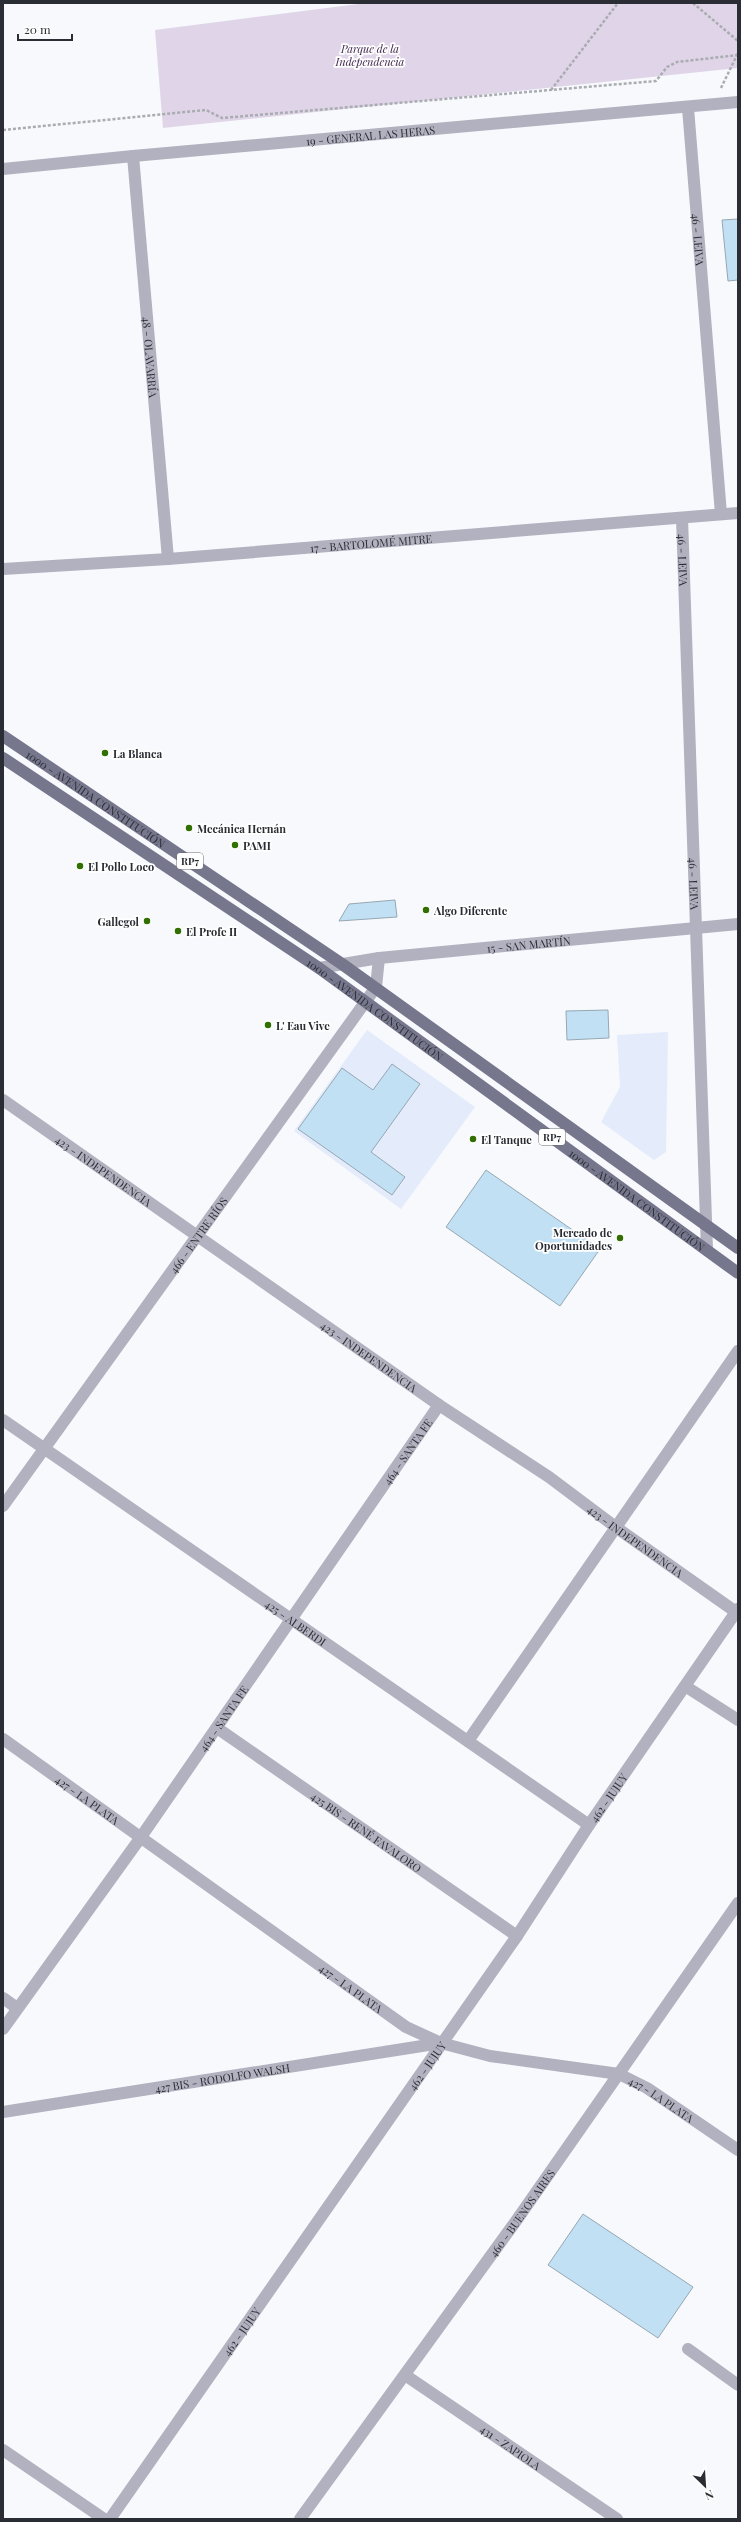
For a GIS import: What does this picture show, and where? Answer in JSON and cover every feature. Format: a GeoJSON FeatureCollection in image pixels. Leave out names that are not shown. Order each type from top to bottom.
{"type":"FeatureCollection","features":[{"type":"Feature","properties":{"kind":"main road","name":"1000 - AVENIDA CONSTITUCIÓN"},"geometry":{"type":"LineString","coordinates":[[3,736],[376,987],[738,1248]]}},
{"type":"Feature","properties":{"kind":"main road","name":"1000 - AVENIDA CONSTITUCIÓN"},"geometry":{"type":"LineString","coordinates":[[3,758],[319,968],[738,1273]]}},
{"type":"Feature","properties":{"kind":"street","name":"19 - GENERAL LAS HERAS"},"geometry":{"type":"LineString","coordinates":[[3,170],[132,156],[688,108],[738,102]]}},
{"type":"Feature","properties":{"kind":"street","name":"46 - LEIVA"},"geometry":{"type":"LineString","coordinates":[[688,108],[721,514]]}},
{"type":"Feature","properties":{"kind":"street","name":"48 - OLAVARRÍA"},"geometry":{"type":"LineString","coordinates":[[132,156],[168,559]]}},
{"type":"Feature","properties":{"kind":"street","name":"17 - BARTOLOMÉ MITRE"},"geometry":{"type":"LineString","coordinates":[[3,569],[168,559],[738,513]]}},
{"type":"Feature","properties":{"kind":"street","name":"46 - LEIVA"},"geometry":{"type":"LineString","coordinates":[[682,518],[707,1250]]}},
{"type":"Feature","properties":{"kind":"street","name":"15 - SAN MARTÍN"},"geometry":{"type":"LineString","coordinates":[[319,968],[379,958],[738,924]]}},
{"type":"Feature","properties":{"kind":"street","name":"466 - ENTRE RÍOS"},"geometry":{"type":"LineString","coordinates":[[3,1506],[43,1448],[198,1236],[376,987],[379,958]]}},
{"type":"Feature","properties":{"kind":"street","name":"423 - INDEPENDENCIA"},"geometry":{"type":"LineString","coordinates":[[3,1100],[439,1405],[549,1477],[617,1528],[737,1610]]}},
{"type":"Feature","properties":{"kind":"street"},"geometry":{"type":"LineString","coordinates":[[468,1742],[738,1351]]}},
{"type":"Feature","properties":{"kind":"street","name":"464 - SANTA FE"},"geometry":{"type":"LineString","coordinates":[[3,2029],[142,1837],[439,1405]]}},
{"type":"Feature","properties":{"kind":"street","name":"425 - ALBERDI"},"geometry":{"type":"LineString","coordinates":[[3,1420],[589,1825]]}},
{"type":"Feature","properties":{"kind":"street","name":"462 - JUJUY"},"geometry":{"type":"LineString","coordinates":[[110,2519],[517,1936],[589,1825],[737,1610]]}},
{"type":"Feature","properties":{"kind":"street"},"geometry":{"type":"LineString","coordinates":[[685,1686],[738,1720]]}},
{"type":"Feature","properties":{"kind":"street","name":"425 BIS - RENÉ FAVALORO"},"geometry":{"type":"LineString","coordinates":[[217,1728],[517,1936]]}},
{"type":"Feature","properties":{"kind":"street","name":"427 - LA PLATA"},"geometry":{"type":"LineString","coordinates":[[3,1739],[406,2027],[441,2044],[490,2056],[619,2074],[647,2088],[738,2150]]}},
{"type":"Feature","properties":{"kind":"street","name":"460 - BUENOS AIRES"},"geometry":{"type":"LineString","coordinates":[[302,2518],[619,2074],[738,1903]]}},
{"type":"Feature","properties":{"kind":"street"},"geometry":{"type":"LineString","coordinates":[[3,1998],[17,2008]]}},
{"type":"Feature","properties":{"kind":"street","name":"427 BIS - RODOLFO WALSH"},"geometry":{"type":"LineString","coordinates":[[3,2112],[441,2044]]}},
{"type":"Feature","properties":{"kind":"street"},"geometry":{"type":"LineString","coordinates":[[688,2349],[738,2385]]}},
{"type":"Feature","properties":{"kind":"street","name":"431 - ZAPIOLA"},"geometry":{"type":"LineString","coordinates":[[405,2375],[617,2519]]}},
{"type":"Feature","properties":{"kind":"street"},"geometry":{"type":"LineString","coordinates":[[3,2450],[104,2519]]}},
{"type":"Feature","properties":{"kind":"path"},"geometry":{"type":"LineString","coordinates":[[551,90],[618,3]]}},
{"type":"Feature","properties":{"kind":"path"},"geometry":{"type":"LineString","coordinates":[[693,3],[738,41]]}},
{"type":"Feature","properties":{"kind":"path"},"geometry":{"type":"LineString","coordinates":[[3,130],[206,110],[222,118],[656,81],[667,67],[677,62],[737,55]]}},
{"type":"Feature","properties":{"kind":"path"},"geometry":{"type":"LineString","coordinates":[[713,105],[737,55]]}},
{"type":"Feature","properties":{"kind":"shaded area"},"geometry":{"type":"Polygon","coordinates":[[[367,1030],[475,1107],[401,1209],[294,1131],[367,1030]]]}},
{"type":"Feature","properties":{"kind":"shaded area"},"geometry":{"type":"Polygon","coordinates":[[[668,1032],[666,1152],[654,1160],[601,1122],[620,1087],[617,1035],[668,1032]]]}},
{"type":"Feature","properties":{"kind":"green space","name":"Parque de la Independencia"},"geometry":{"type":"Polygon","coordinates":[[[366,3],[738,3],[738,68],[163,128],[155,30],[366,3]]]}},
{"type":"Feature","properties":{"kind":"building"},"geometry":{"type":"Polygon","coordinates":[[[738,219],[738,280],[728,281],[722,220],[738,219]]]}},
{"type":"Feature","properties":{"kind":"building"},"geometry":{"type":"Polygon","coordinates":[[[395,900],[397,917],[339,921],[349,904],[395,900]]]}},
{"type":"Feature","properties":{"kind":"building"},"geometry":{"type":"Polygon","coordinates":[[[608,1010],[609,1038],[567,1040],[566,1011],[608,1010]]]}},
{"type":"Feature","properties":{"kind":"building"},"geometry":{"type":"Polygon","coordinates":[[[392,1064],[420,1084],[371,1152],[405,1177],[392,1195],[298,1129],[342,1068],[373,1090],[392,1064]]]}},
{"type":"Feature","properties":{"kind":"building"},"geometry":{"type":"Polygon","coordinates":[[[486,1170],[600,1249],[560,1306],[446,1227],[486,1170]]]}},
{"type":"Feature","properties":{"kind":"building"},"geometry":{"type":"Polygon","coordinates":[[[583,2214],[693,2287],[658,2338],[548,2265],[583,2214]]]}},
{"type":"Feature","properties":{"kind":"place","name":"La Blanca"},"geometry":{"type":"Point","coordinates":[105,753]}},
{"type":"Feature","properties":{"kind":"place","name":"Mecánica Hernán"},"geometry":{"type":"Point","coordinates":[189,828]}},
{"type":"Feature","properties":{"kind":"place","name":"PAMI"},"geometry":{"type":"Point","coordinates":[235,845]}},
{"type":"Feature","properties":{"kind":"place","name":"El Pollo Loco"},"geometry":{"type":"Point","coordinates":[80,866]}},
{"type":"Feature","properties":{"kind":"place","name":"Algo Diferente"},"geometry":{"type":"Point","coordinates":[426,910]}},
{"type":"Feature","properties":{"kind":"place","name":"Gallegol"},"geometry":{"type":"Point","coordinates":[147,921]}},
{"type":"Feature","properties":{"kind":"place","name":"El Profe II"},"geometry":{"type":"Point","coordinates":[178,931]}},
{"type":"Feature","properties":{"kind":"place","name":"L' Eau Vive"},"geometry":{"type":"Point","coordinates":[268,1025]}},
{"type":"Feature","properties":{"kind":"place","name":"El Tanque"},"geometry":{"type":"Point","coordinates":[473,1139]}},
{"type":"Feature","properties":{"kind":"place","name":"Mercado de Oportunidades"},"geometry":{"type":"Point","coordinates":[620,1238]}}]}
